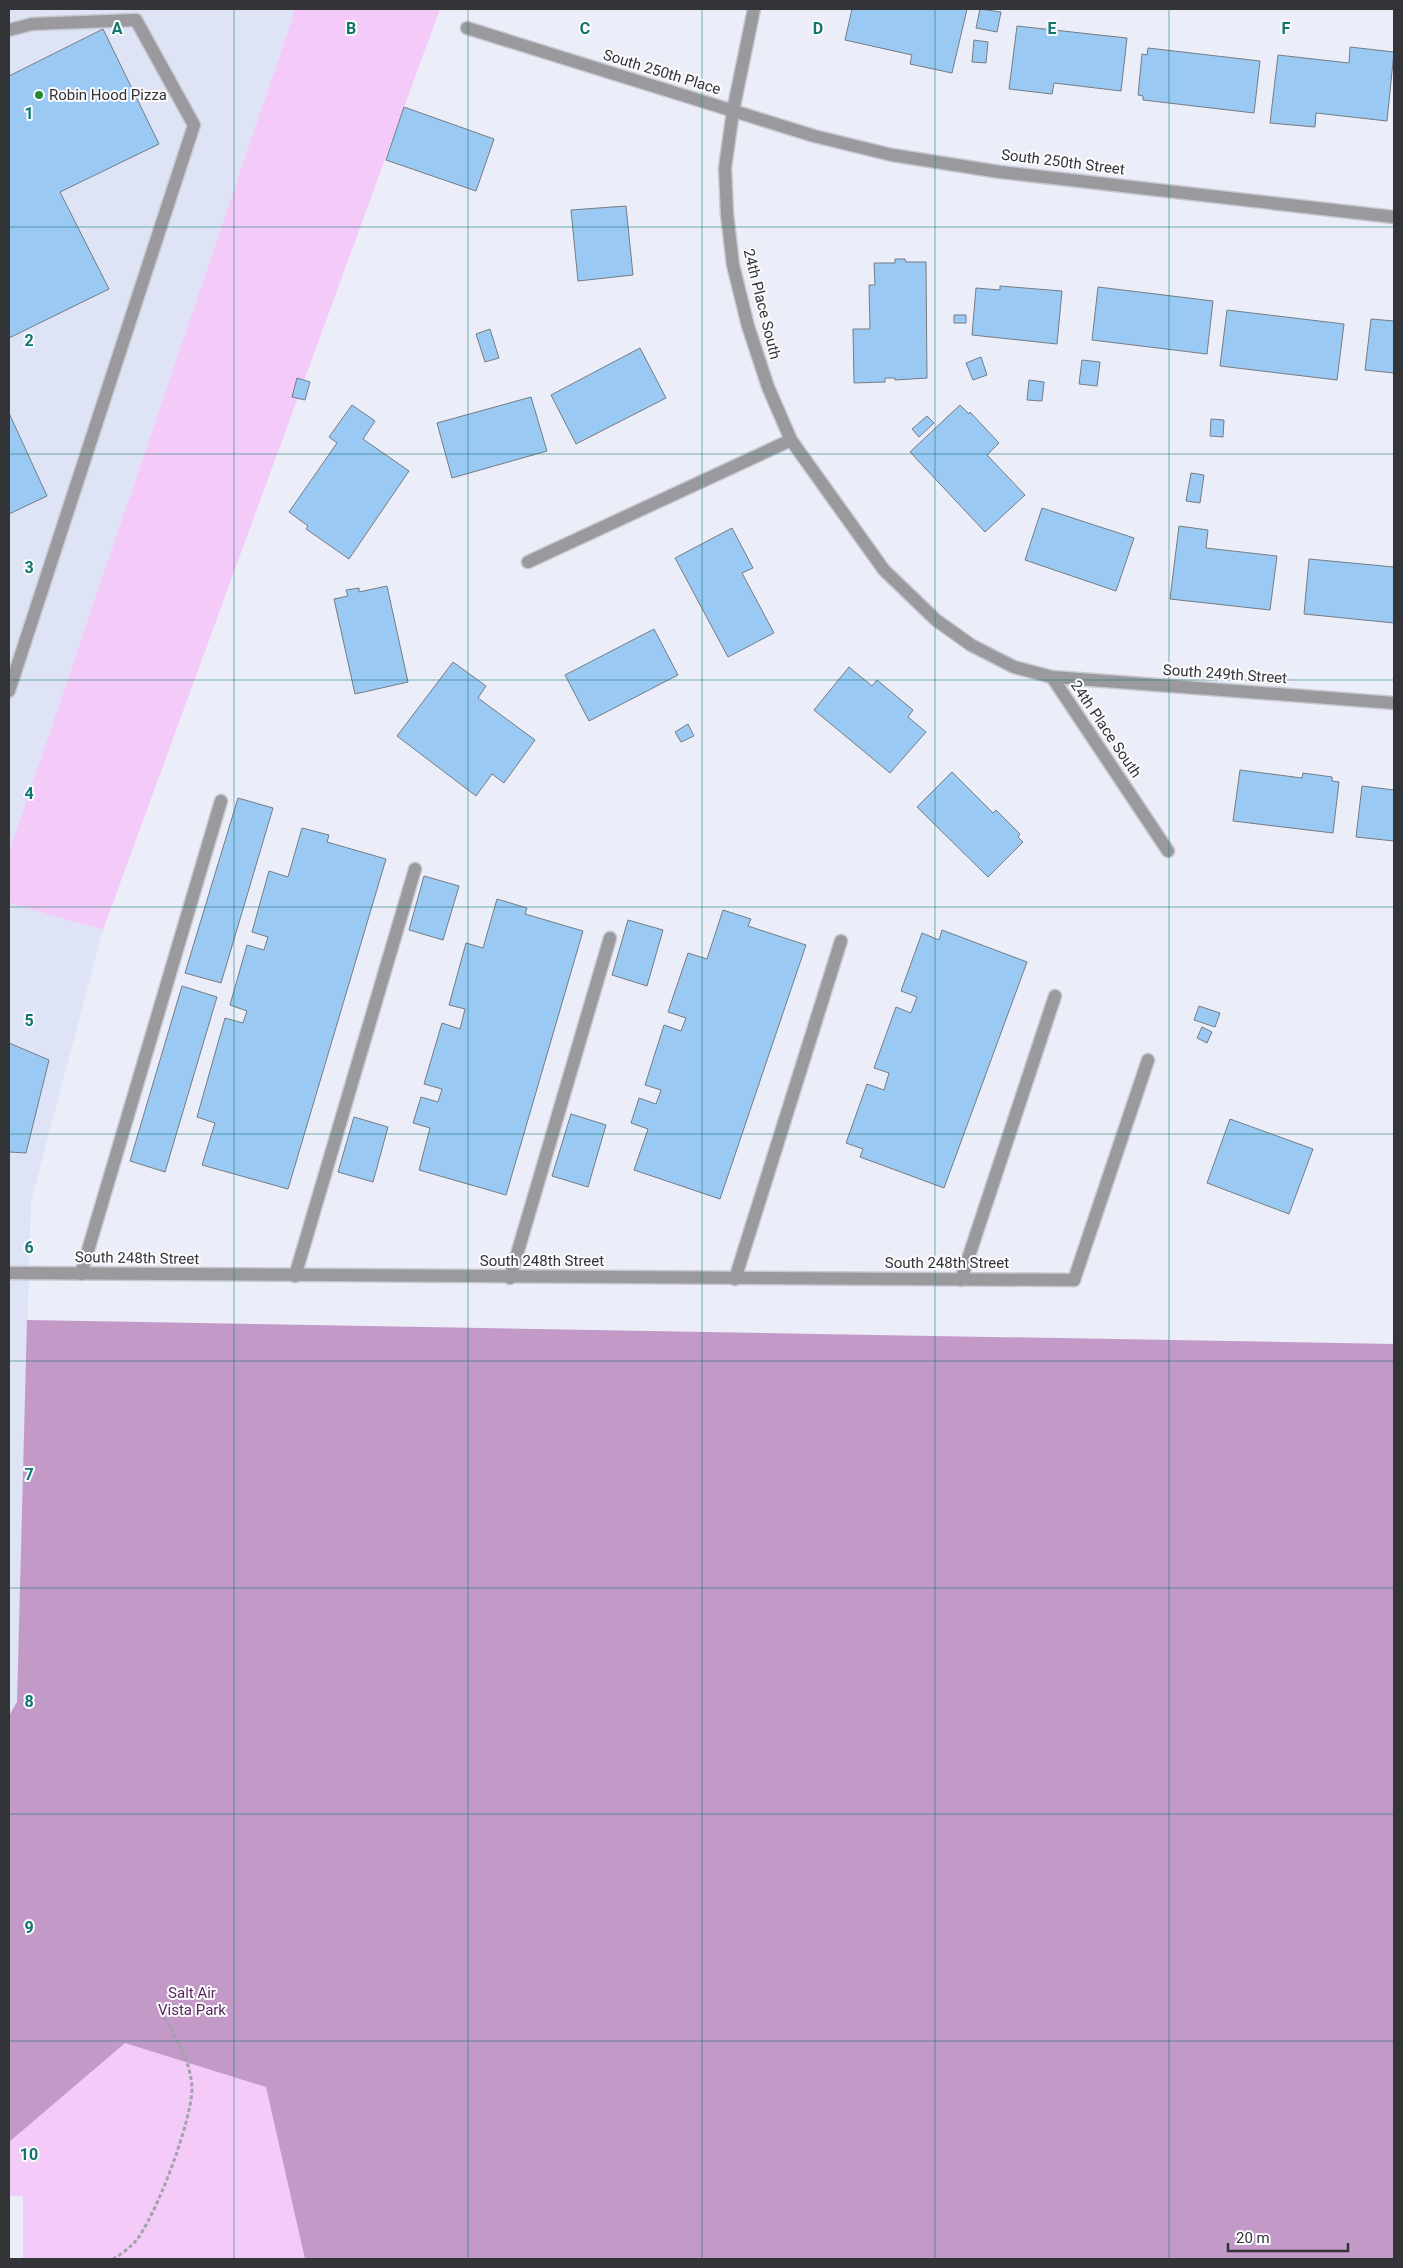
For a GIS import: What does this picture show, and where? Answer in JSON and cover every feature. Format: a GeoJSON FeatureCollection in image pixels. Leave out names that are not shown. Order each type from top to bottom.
{"type":"FeatureCollection","features":[{"type":"Feature","properties":{"kind":"street","name":"24th Place South"},"geometry":{"type":"LineString","coordinates":[[754,9],[733,111],[725,168],[727,214],[733,265],[748,326],[768,387],[791,440],[884,570],[936,620],[971,645],[1014,666],[1052,677],[1168,850]]}},
{"type":"Feature","properties":{"kind":"street"},"geometry":{"type":"LineString","coordinates":[[9,30],[32,24],[136,20],[194,125],[9,691]]}},
{"type":"Feature","properties":{"kind":"street","name":"South 250th Place"},"geometry":{"type":"LineString","coordinates":[[467,28],[733,111]]}},
{"type":"Feature","properties":{"kind":"street","name":"South 250th Street"},"geometry":{"type":"LineString","coordinates":[[733,111],[814,136],[892,155],[1000,172],[1394,217]]}},
{"type":"Feature","properties":{"kind":"street"},"geometry":{"type":"LineString","coordinates":[[528,562],[791,440]]}},
{"type":"Feature","properties":{"kind":"street","name":"South 249th Street"},"geometry":{"type":"LineString","coordinates":[[1052,677],[1394,703]]}},
{"type":"Feature","properties":{"kind":"street"},"geometry":{"type":"LineString","coordinates":[[81,1274],[221,801]]}},
{"type":"Feature","properties":{"kind":"street"},"geometry":{"type":"LineString","coordinates":[[295,1276],[415,869]]}},
{"type":"Feature","properties":{"kind":"street"},"geometry":{"type":"LineString","coordinates":[[510,1278],[610,938]]}},
{"type":"Feature","properties":{"kind":"street"},"geometry":{"type":"LineString","coordinates":[[735,1279],[841,942]]}},
{"type":"Feature","properties":{"kind":"street"},"geometry":{"type":"LineString","coordinates":[[961,1280],[1055,996]]}},
{"type":"Feature","properties":{"kind":"street","name":"South 248th Street"},"geometry":{"type":"LineString","coordinates":[[9,1274],[1074,1280],[1148,1060]]}},
{"type":"Feature","properties":{"kind":"path"},"geometry":{"type":"LineString","coordinates":[[113,2259],[134,2242],[145,2227],[171,2169],[184,2131],[192,2088],[184,2051],[158,2007]]}},
{"type":"Feature","properties":{"kind":"shaded area"},"geometry":{"type":"Polygon","coordinates":[[[9,9],[294,9],[9,852],[9,9]]]}},
{"type":"Feature","properties":{"kind":"shaded area"},"geometry":{"type":"Polygon","coordinates":[[[9,903],[103,930],[31,1201],[17,1703],[9,1716],[9,903]]]}},
{"type":"Feature","properties":{"kind":"green space"},"geometry":{"type":"Polygon","coordinates":[[[294,9],[440,9],[103,930],[9,903],[9,852],[294,9]]]}},
{"type":"Feature","properties":{"kind":"green space"},"geometry":{"type":"Polygon","coordinates":[[[27,1320],[1394,1344],[1394,2259],[305,2259],[266,2087],[125,2043],[9,2142],[9,1716],[17,1702],[27,1320]]]}},
{"type":"Feature","properties":{"kind":"green space","name":"Salt Air Vista Park"},"geometry":{"type":"Polygon","coordinates":[[[9,1806],[375,1808],[374,2259],[23,2259],[23,2196],[9,2196],[9,1806]]]}},
{"type":"Feature","properties":{"kind":"building"},"geometry":{"type":"Polygon","coordinates":[[[852,9],[967,9],[952,73],[910,64],[912,55],[845,40],[852,9]]]}},
{"type":"Feature","properties":{"kind":"building"},"geometry":{"type":"Polygon","coordinates":[[[980,9],[1001,12],[997,32],[976,28],[980,9]]]}},
{"type":"Feature","properties":{"kind":"building"},"geometry":{"type":"Polygon","coordinates":[[[1017,26],[1127,38],[1121,91],[1054,83],[1052,94],[1009,89],[1017,26]]]}},
{"type":"Feature","properties":{"kind":"building"},"geometry":{"type":"Polygon","coordinates":[[[103,29],[159,144],[60,192],[109,289],[9,338],[9,76],[103,29]]]}},
{"type":"Feature","properties":{"kind":"building"},"geometry":{"type":"Polygon","coordinates":[[[974,40],[988,42],[986,63],[972,62],[974,40]]]}},
{"type":"Feature","properties":{"kind":"building"},"geometry":{"type":"Polygon","coordinates":[[[1350,47],[1394,52],[1387,121],[1316,113],[1315,127],[1270,123],[1278,55],[1349,63],[1350,47]]]}},
{"type":"Feature","properties":{"kind":"building"},"geometry":{"type":"Polygon","coordinates":[[[1148,48],[1260,61],[1254,113],[1143,100],[1143,96],[1138,95],[1142,54],[1147,55],[1148,48]]]}},
{"type":"Feature","properties":{"kind":"building"},"geometry":{"type":"Polygon","coordinates":[[[404,107],[494,139],[476,191],[386,160],[404,107]]]}},
{"type":"Feature","properties":{"kind":"building"},"geometry":{"type":"Polygon","coordinates":[[[626,206],[633,275],[578,281],[571,210],[626,206]]]}},
{"type":"Feature","properties":{"kind":"building"},"geometry":{"type":"Polygon","coordinates":[[[895,259],[905,259],[906,262],[926,262],[927,378],[895,380],[895,378],[885,378],[885,382],[854,383],[853,329],[870,329],[869,285],[875,285],[874,263],[895,263],[895,259]]]}},
{"type":"Feature","properties":{"kind":"building"},"geometry":{"type":"Polygon","coordinates":[[[1000,286],[1062,291],[1057,344],[972,335],[976,288],[1000,290],[1000,286]]]}},
{"type":"Feature","properties":{"kind":"building"},"geometry":{"type":"Polygon","coordinates":[[[1098,287],[1213,301],[1207,354],[1092,340],[1098,287]]]}},
{"type":"Feature","properties":{"kind":"building"},"geometry":{"type":"Polygon","coordinates":[[[1227,310],[1344,324],[1337,380],[1220,366],[1227,310]]]}},
{"type":"Feature","properties":{"kind":"building"},"geometry":{"type":"Polygon","coordinates":[[[954,315],[966,315],[966,323],[954,323],[954,315]]]}},
{"type":"Feature","properties":{"kind":"building"},"geometry":{"type":"Polygon","coordinates":[[[1371,319],[1394,321],[1394,373],[1365,370],[1371,319]]]}},
{"type":"Feature","properties":{"kind":"building"},"geometry":{"type":"Polygon","coordinates":[[[490,329],[499,358],[485,362],[476,334],[490,329]]]}},
{"type":"Feature","properties":{"kind":"building"},"geometry":{"type":"Polygon","coordinates":[[[640,348],[666,398],[576,444],[551,395],[640,348]]]}},
{"type":"Feature","properties":{"kind":"building"},"geometry":{"type":"Polygon","coordinates":[[[981,357],[987,375],[973,380],[966,363],[981,357]]]}},
{"type":"Feature","properties":{"kind":"building"},"geometry":{"type":"Polygon","coordinates":[[[1082,360],[1100,362],[1097,386],[1079,384],[1082,360]]]}},
{"type":"Feature","properties":{"kind":"building"},"geometry":{"type":"Polygon","coordinates":[[[297,378],[310,382],[305,400],[292,397],[297,378]]]}},
{"type":"Feature","properties":{"kind":"building"},"geometry":{"type":"Polygon","coordinates":[[[1029,380],[1044,382],[1042,401],[1027,400],[1029,380]]]}},
{"type":"Feature","properties":{"kind":"building"},"geometry":{"type":"Polygon","coordinates":[[[531,397],[547,451],[452,478],[437,423],[531,397]]]}},
{"type":"Feature","properties":{"kind":"building"},"geometry":{"type":"Polygon","coordinates":[[[352,405],[375,421],[363,439],[409,471],[349,559],[306,529],[308,526],[289,512],[337,443],[329,437],[352,405]]]}},
{"type":"Feature","properties":{"kind":"building"},"geometry":{"type":"Polygon","coordinates":[[[960,405],[969,414],[970,412],[999,443],[987,455],[1025,495],[985,532],[910,452],[960,405]]]}},
{"type":"Feature","properties":{"kind":"building"},"geometry":{"type":"Polygon","coordinates":[[[9,413],[47,496],[9,514],[9,413]]]}},
{"type":"Feature","properties":{"kind":"building"},"geometry":{"type":"Polygon","coordinates":[[[927,416],[934,423],[919,437],[912,429],[927,416]]]}},
{"type":"Feature","properties":{"kind":"building"},"geometry":{"type":"Polygon","coordinates":[[[1211,419],[1224,420],[1223,437],[1210,436],[1211,419]]]}},
{"type":"Feature","properties":{"kind":"building"},"geometry":{"type":"Polygon","coordinates":[[[1191,473],[1204,475],[1200,503],[1186,501],[1191,473]]]}},
{"type":"Feature","properties":{"kind":"building"},"geometry":{"type":"Polygon","coordinates":[[[1042,508],[1134,538],[1116,591],[1025,560],[1042,508]]]}},
{"type":"Feature","properties":{"kind":"building"},"geometry":{"type":"Polygon","coordinates":[[[1179,526],[1208,530],[1206,548],[1277,556],[1270,610],[1170,599],[1179,526]]]}},
{"type":"Feature","properties":{"kind":"building"},"geometry":{"type":"Polygon","coordinates":[[[732,528],[753,568],[742,573],[774,633],[728,657],[675,558],[732,528]]]}},
{"type":"Feature","properties":{"kind":"building"},"geometry":{"type":"Polygon","coordinates":[[[1309,559],[1394,567],[1394,623],[1304,614],[1309,559]]]}},
{"type":"Feature","properties":{"kind":"building"},"geometry":{"type":"Polygon","coordinates":[[[387,586],[408,682],[355,694],[334,599],[348,596],[346,590],[359,588],[359,592],[387,586]]]}},
{"type":"Feature","properties":{"kind":"building"},"geometry":{"type":"Polygon","coordinates":[[[654,629],[678,675],[589,721],[565,675],[654,629]]]}},
{"type":"Feature","properties":{"kind":"building"},"geometry":{"type":"Polygon","coordinates":[[[453,662],[486,686],[478,698],[535,740],[504,783],[492,774],[476,796],[397,736],[453,662]]]}},
{"type":"Feature","properties":{"kind":"building"},"geometry":{"type":"Polygon","coordinates":[[[849,667],[872,686],[877,680],[913,710],[908,717],[926,732],[890,773],[814,710],[849,667]]]}},
{"type":"Feature","properties":{"kind":"building"},"geometry":{"type":"Polygon","coordinates":[[[688,724],[694,736],[681,742],[675,732],[688,724]]]}},
{"type":"Feature","properties":{"kind":"building"},"geometry":{"type":"Polygon","coordinates":[[[1240,770],[1302,778],[1303,773],[1332,777],[1332,781],[1339,782],[1333,833],[1233,821],[1240,770]]]}},
{"type":"Feature","properties":{"kind":"building"},"geometry":{"type":"Polygon","coordinates":[[[952,772],[993,813],[996,810],[1020,834],[1018,837],[1023,842],[988,877],[917,807],[952,772]]]}},
{"type":"Feature","properties":{"kind":"building"},"geometry":{"type":"Polygon","coordinates":[[[1362,786],[1394,790],[1394,841],[1356,837],[1362,786]]]}},
{"type":"Feature","properties":{"kind":"building"},"geometry":{"type":"Polygon","coordinates":[[[238,798],[273,808],[221,983],[185,973],[238,798]]]}},
{"type":"Feature","properties":{"kind":"building"},"geometry":{"type":"Polygon","coordinates":[[[302,828],[329,835],[327,842],[386,859],[288,1189],[202,1165],[215,1123],[197,1117],[225,1018],[243,1023],[247,1011],[230,1005],[247,945],[264,950],[268,937],[252,932],[269,871],[288,877],[302,828]]]}},
{"type":"Feature","properties":{"kind":"building"},"geometry":{"type":"Polygon","coordinates":[[[424,876],[459,886],[443,940],[409,930],[424,876]]]}},
{"type":"Feature","properties":{"kind":"building"},"geometry":{"type":"Polygon","coordinates":[[[497,899],[527,908],[525,914],[583,931],[506,1195],[419,1170],[430,1128],[413,1123],[421,1097],[438,1102],[442,1089],[424,1084],[442,1023],[460,1029],[465,1009],[449,1005],[466,943],[483,948],[497,899]]]}},
{"type":"Feature","properties":{"kind":"building"},"geometry":{"type":"Polygon","coordinates":[[[723,910],[751,919],[748,926],[806,945],[720,1199],[634,1170],[648,1129],[631,1123],[639,1098],[656,1104],[661,1090],[645,1085],[664,1025],[681,1031],[686,1018],[668,1012],[688,953],[707,959],[723,910]]]}},
{"type":"Feature","properties":{"kind":"building"},"geometry":{"type":"Polygon","coordinates":[[[628,920],[663,930],[647,986],[612,975],[628,920]]]}},
{"type":"Feature","properties":{"kind":"building"},"geometry":{"type":"Polygon","coordinates":[[[942,930],[1027,962],[944,1188],[860,1157],[863,1149],[846,1143],[867,1084],[884,1090],[889,1073],[874,1068],[896,1007],[911,1013],[917,997],[901,991],[922,933],[939,940],[942,930]]]}},
{"type":"Feature","properties":{"kind":"building"},"geometry":{"type":"Polygon","coordinates":[[[182,986],[217,997],[165,1172],[130,1161],[182,986]]]}},
{"type":"Feature","properties":{"kind":"building"},"geometry":{"type":"Polygon","coordinates":[[[1199,1006],[1220,1013],[1215,1027],[1194,1020],[1199,1006]]]}},
{"type":"Feature","properties":{"kind":"building"},"geometry":{"type":"Polygon","coordinates":[[[1202,1027],[1212,1032],[1207,1043],[1197,1038],[1202,1027]]]}},
{"type":"Feature","properties":{"kind":"building"},"geometry":{"type":"Polygon","coordinates":[[[9,1043],[49,1060],[26,1153],[9,1152],[9,1043]]]}},
{"type":"Feature","properties":{"kind":"building"},"geometry":{"type":"Polygon","coordinates":[[[571,1114],[606,1125],[588,1187],[552,1176],[571,1114]]]}},
{"type":"Feature","properties":{"kind":"building"},"geometry":{"type":"Polygon","coordinates":[[[354,1117],[388,1127],[373,1182],[338,1172],[354,1117]]]}},
{"type":"Feature","properties":{"kind":"building"},"geometry":{"type":"Polygon","coordinates":[[[1230,1119],[1313,1149],[1289,1214],[1207,1183],[1230,1119]]]}},
{"type":"Feature","properties":{"kind":"place","name":"Robin Hood Pizza"},"geometry":{"type":"Point","coordinates":[39,95]}}]}
